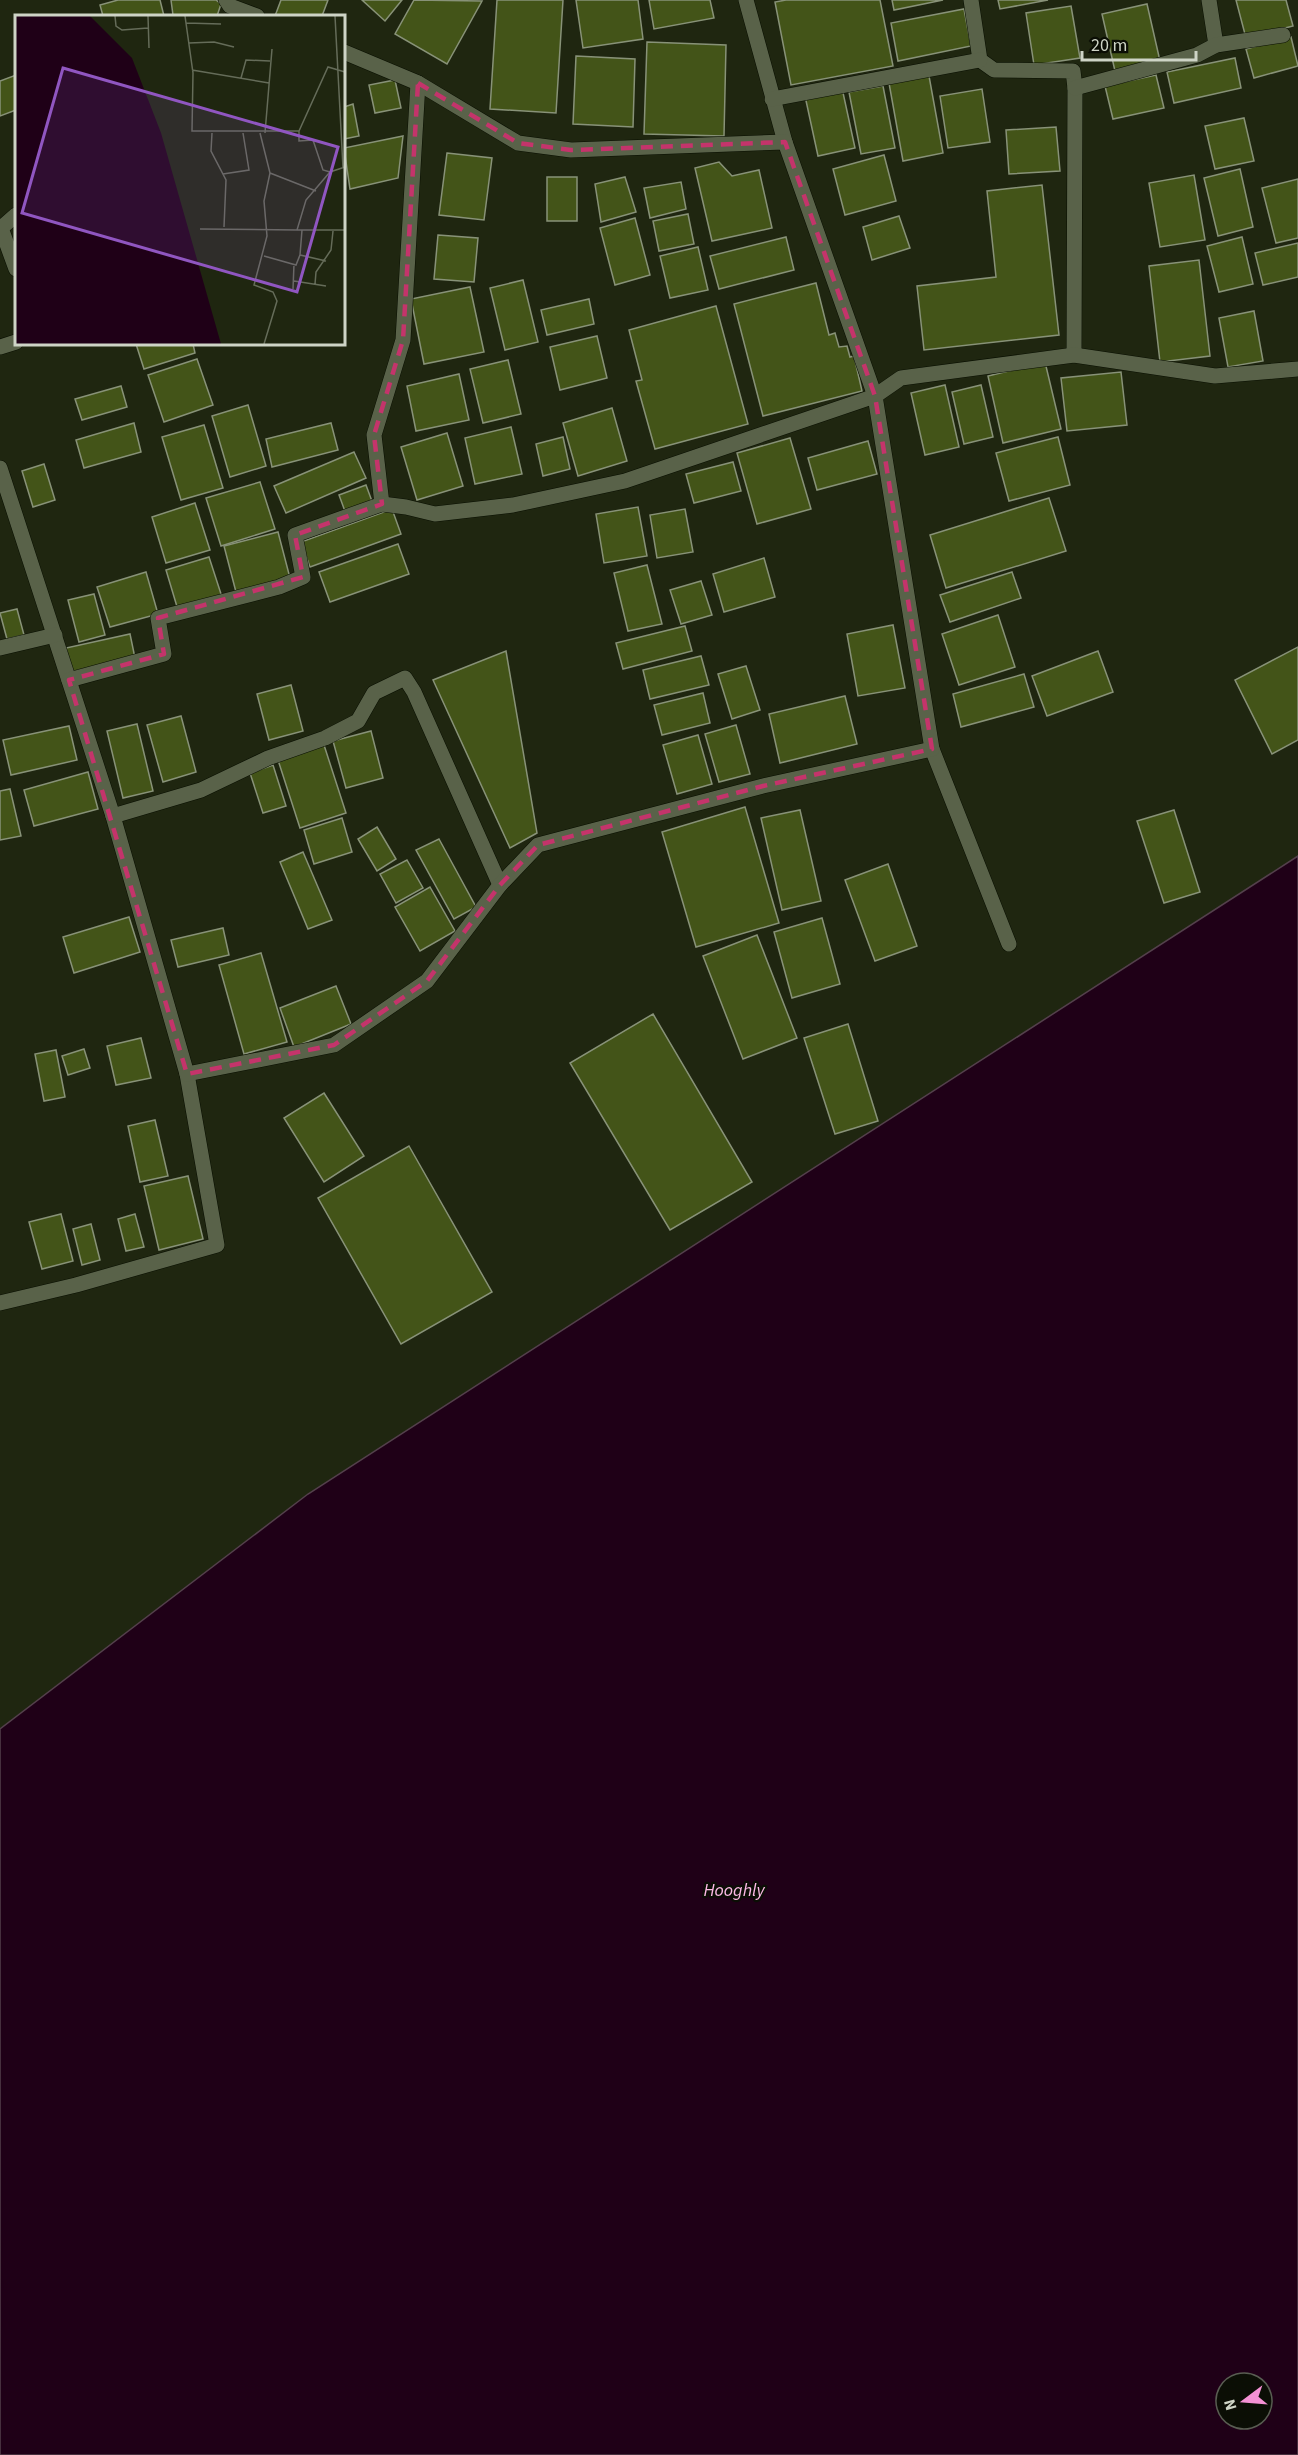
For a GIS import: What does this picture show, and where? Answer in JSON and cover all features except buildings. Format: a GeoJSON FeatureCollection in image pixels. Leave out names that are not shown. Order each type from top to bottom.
{"type":"FeatureCollection","features":[{"type":"Feature","properties":{"kind":"street"},"geometry":{"type":"LineString","coordinates":[[746,0],[785,142],[875,396],[932,749],[1009,944]]}},
{"type":"Feature","properties":{"kind":"street"},"geometry":{"type":"LineString","coordinates":[[971,0],[981,60],[994,70],[1073,71],[1075,88],[1074,355]]}},
{"type":"Feature","properties":{"kind":"street"},"geometry":{"type":"LineString","coordinates":[[1209,0],[1216,45]]}},
{"type":"Feature","properties":{"kind":"street"},"geometry":{"type":"LineString","coordinates":[[229,7],[254,15]]}},
{"type":"Feature","properties":{"kind":"street"},"geometry":{"type":"LineString","coordinates":[[1075,88],[1197,55],[1216,45],[1283,35]]}},
{"type":"Feature","properties":{"kind":"street"},"geometry":{"type":"LineString","coordinates":[[345,52],[418,83],[518,143],[571,150],[785,142]]}},
{"type":"Feature","properties":{"kind":"street"},"geometry":{"type":"LineString","coordinates":[[772,99],[981,60]]}},
{"type":"Feature","properties":{"kind":"street"},"geometry":{"type":"LineString","coordinates":[[382,504],[374,435],[403,340],[418,83]]}},
{"type":"Feature","properties":{"kind":"street"},"geometry":{"type":"LineString","coordinates":[[15,216],[1,228],[15,266]]}},
{"type":"Feature","properties":{"kind":"street"},"geometry":{"type":"LineString","coordinates":[[0,346],[15,342]]}},
{"type":"Feature","properties":{"kind":"street"},"geometry":{"type":"LineString","coordinates":[[69,680],[164,654],[158,618],[279,587],[303,577],[295,535],[382,504],[435,514],[513,505],[625,481],[875,396],[901,378],[1074,355],[1215,376],[1298,369]]}},
{"type":"Feature","properties":{"kind":"street"},"geometry":{"type":"LineString","coordinates":[[0,468],[113,816],[188,1074],[218,1245],[76,1286],[0,1303]]}},
{"type":"Feature","properties":{"kind":"street"},"geometry":{"type":"LineString","coordinates":[[0,648],[55,635]]}},
{"type":"Feature","properties":{"kind":"street"},"geometry":{"type":"LineString","coordinates":[[113,816],[201,790],[268,758],[325,738],[358,721],[374,693],[405,678],[414,692],[500,885]]}},
{"type":"Feature","properties":{"kind":"street"},"geometry":{"type":"LineString","coordinates":[[188,1074],[334,1045],[427,981],[500,885],[538,845],[763,786],[932,749]]}},
{"type":"Feature","properties":{"kind":"highlighted area"},"geometry":{"type":"Polygon","coordinates":[[[418,83],[518,143],[571,150],[785,142],[875,396],[932,749],[763,786],[538,845],[500,885],[427,981],[334,1045],[187,1074],[69,680],[164,654],[158,618],[303,577],[295,535],[382,504],[374,435],[403,340],[418,83]]]}},
{"type":"Feature","properties":{"kind":"water","name":"Hooghly"},"geometry":{"type":"Polygon","coordinates":[[[1298,856],[1298,2455],[0,2455],[0,1729],[308,1494],[1298,856]]]}}]}
